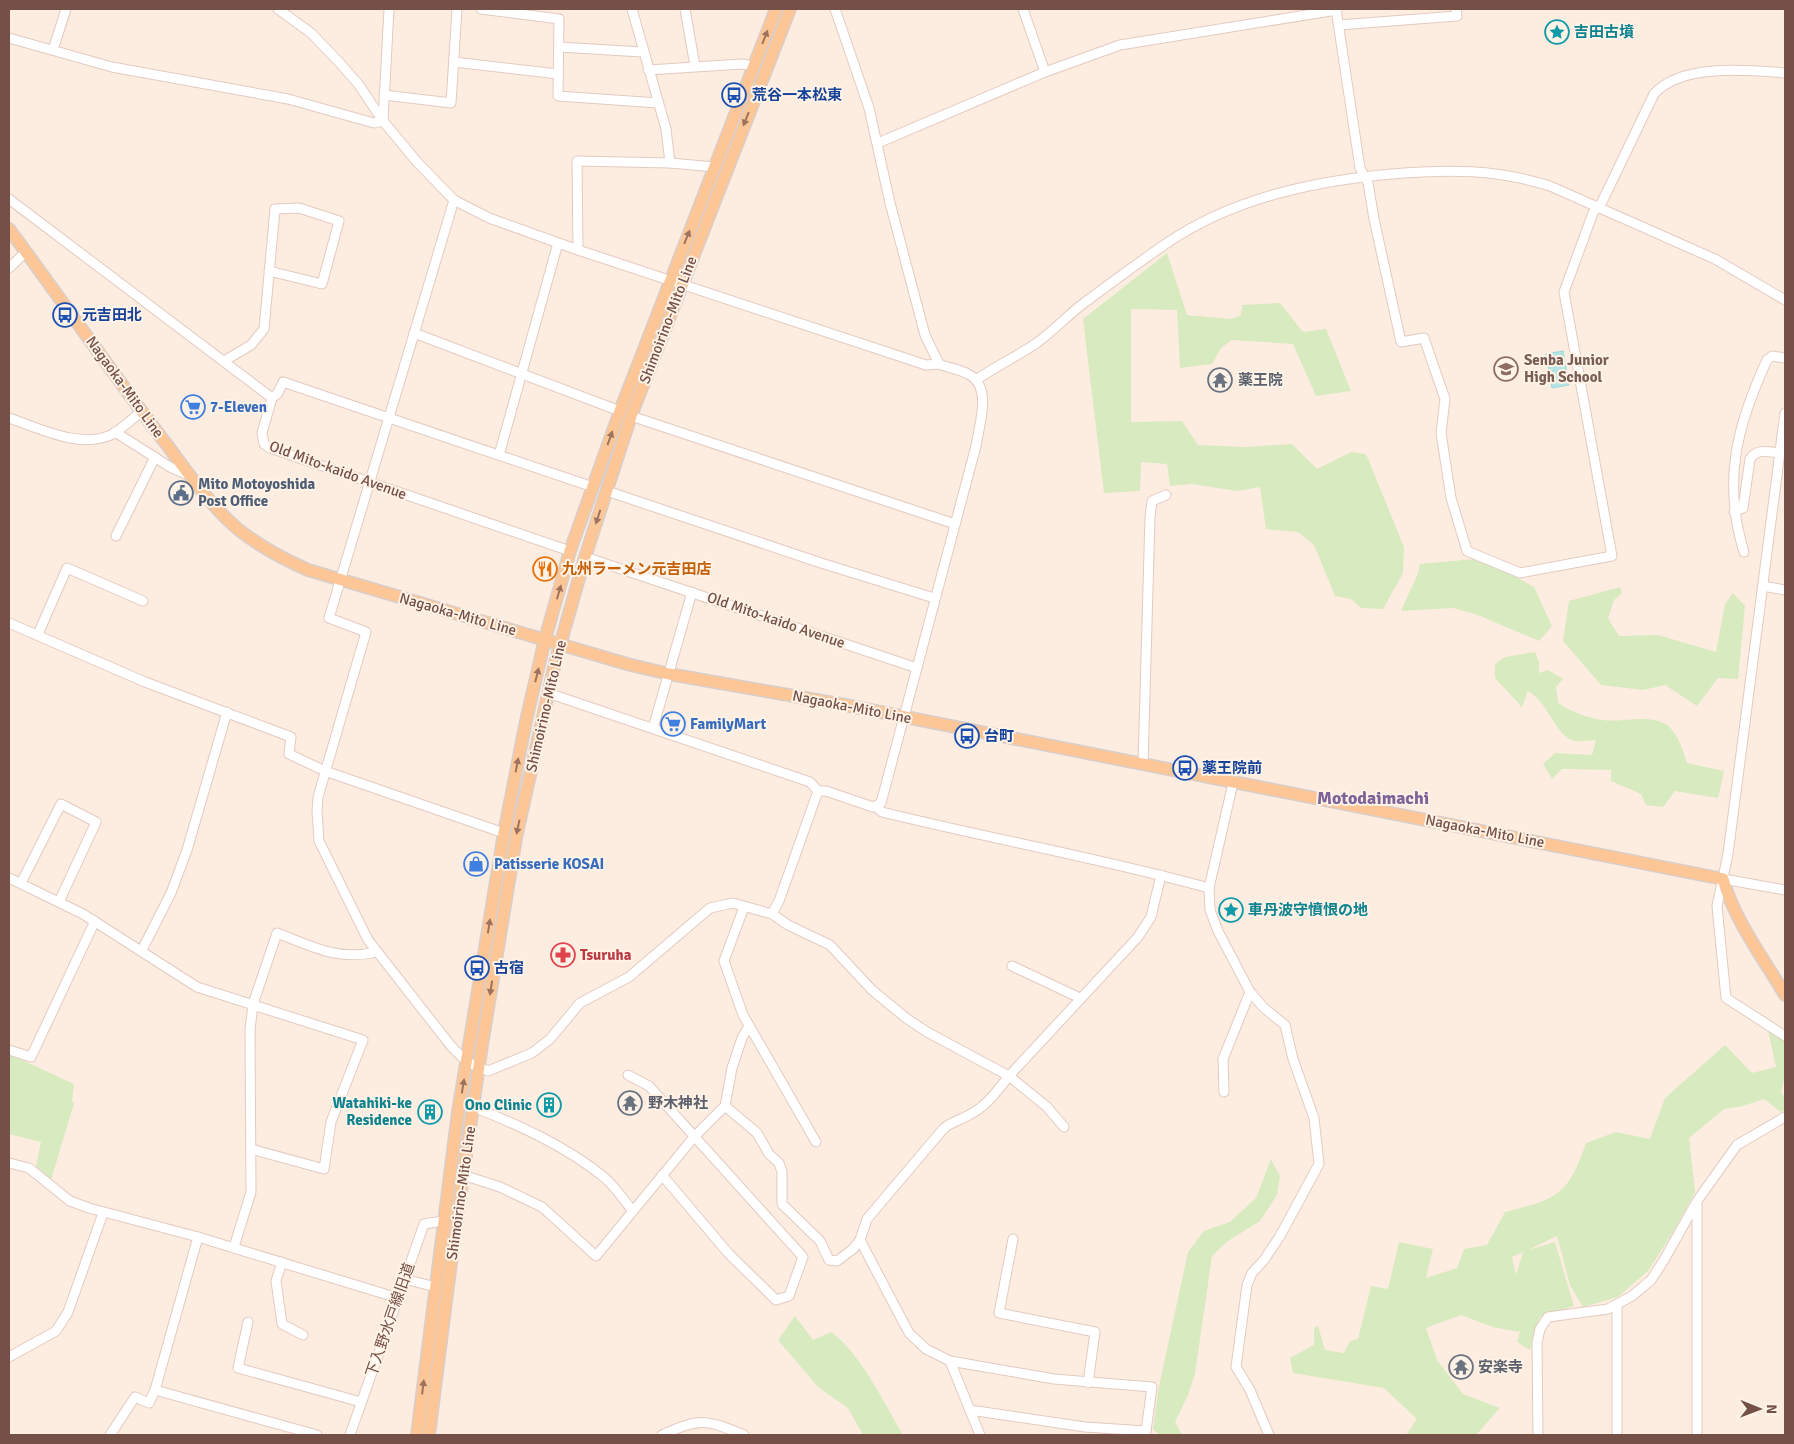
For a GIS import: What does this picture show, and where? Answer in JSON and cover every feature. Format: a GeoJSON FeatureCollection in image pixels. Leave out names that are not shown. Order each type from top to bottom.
{"type":"FeatureCollection","features":[{"type":"Feature","properties":{"kind":"main road","name":"Shimoirino-Mito Line"},"geometry":{"type":"LineString","coordinates":[[676,282],[715,167],[776,9]]}},
{"type":"Feature","properties":{"kind":"main road","name":"Shimoirino-Mito Line"},"geometry":{"type":"LineString","coordinates":[[417,1435],[443,1221],[467,1062],[504,833],[526,721],[545,639],[570,551],[593,487],[626,413],[676,282],[790,9]]}},
{"type":"Feature","properties":{"kind":"main road","name":"Nagaoka-Mito Line"},"geometry":{"type":"LineString","coordinates":[[9,228],[142,412],[192,477],[228,519],[254,540],[279,556],[340,580],[669,674],[753,688],[1723,879]]}},
{"type":"Feature","properties":{"kind":"main road","name":"Shimoirino-Mito Line"},"geometry":{"type":"LineString","coordinates":[[429,1435],[478,1068],[516,838],[560,643],[585,556],[607,491],[626,413]]}},
{"type":"Feature","properties":{"kind":"main road"},"geometry":{"type":"LineString","coordinates":[[1723,879],[1731,902],[1785,996]]}},
{"type":"Feature","properties":{"kind":"street"},"geometry":{"type":"LineString","coordinates":[[53,50],[66,9]]}},
{"type":"Feature","properties":{"kind":"street"},"geometry":{"type":"LineString","coordinates":[[278,9],[311,34],[339,62],[359,85],[383,121],[418,163],[454,200],[489,218],[578,250],[926,365],[939,364],[969,374],[976,380],[983,400],[976,446],[881,802],[876,806]]}},
{"type":"Feature","properties":{"kind":"street"},"geometry":{"type":"LineString","coordinates":[[383,121],[389,9]]}},
{"type":"Feature","properties":{"kind":"street"},"geometry":{"type":"LineString","coordinates":[[384,95],[451,103],[457,9]]}},
{"type":"Feature","properties":{"kind":"street"},"geometry":{"type":"LineString","coordinates":[[481,9],[524,12],[559,19],[558,96],[658,103]]}},
{"type":"Feature","properties":{"kind":"street"},"geometry":{"type":"LineString","coordinates":[[632,9],[642,52],[666,129],[670,163]]}},
{"type":"Feature","properties":{"kind":"street"},"geometry":{"type":"LineString","coordinates":[[685,9],[694,66]]}},
{"type":"Feature","properties":{"kind":"street"},"geometry":{"type":"LineString","coordinates":[[835,9],[860,79],[878,143],[890,203],[925,335],[939,364]]}},
{"type":"Feature","properties":{"kind":"street"},"geometry":{"type":"LineString","coordinates":[[1023,9],[1045,72]]}},
{"type":"Feature","properties":{"kind":"street"},"geometry":{"type":"LineString","coordinates":[[878,143],[1045,72],[1120,45],[1337,10],[1363,177],[1368,183],[1401,342],[1424,338],[1445,399],[1441,433],[1451,498],[1466,551],[1520,573],[1612,556],[1564,292],[1597,207],[1602,202],[1654,94],[1660,87],[1678,79],[1722,69],[1785,73]]}},
{"type":"Feature","properties":{"kind":"street"},"geometry":{"type":"LineString","coordinates":[[1339,25],[1456,13]]}},
{"type":"Feature","properties":{"kind":"street"},"geometry":{"type":"LineString","coordinates":[[9,38],[112,67],[288,99],[374,123],[383,121]]}},
{"type":"Feature","properties":{"kind":"street"},"geometry":{"type":"LineString","coordinates":[[559,47],[642,52]]}},
{"type":"Feature","properties":{"kind":"street"},"geometry":{"type":"LineString","coordinates":[[454,62],[558,74]]}},
{"type":"Feature","properties":{"kind":"street"},"geometry":{"type":"LineString","coordinates":[[648,70],[694,66],[754,66]]}},
{"type":"Feature","properties":{"kind":"street"},"geometry":{"type":"LineString","coordinates":[[578,250],[578,161],[670,163],[715,167]]}},
{"type":"Feature","properties":{"kind":"street"},"geometry":{"type":"LineString","coordinates":[[976,380],[1038,342],[1084,304],[1188,230],[1233,208],[1280,192],[1363,177],[1439,171],[1508,174],[1550,186],[1715,259],[1785,300]]}},
{"type":"Feature","properties":{"kind":"street"},"geometry":{"type":"LineString","coordinates":[[9,199],[272,398],[278,393],[284,382],[593,487]]}},
{"type":"Feature","properties":{"kind":"street"},"geometry":{"type":"LineString","coordinates":[[454,200],[328,618],[366,632],[325,772],[317,811],[319,840],[356,918],[377,952],[451,1046],[467,1062],[478,1068],[492,1071],[532,1052],[550,1039],[580,1003],[629,977],[710,908],[733,903],[772,914],[788,925],[830,945],[872,990],[906,1018],[927,1032],[1009,1076],[1047,1107],[1064,1127]]}},
{"type":"Feature","properties":{"kind":"street"},"geometry":{"type":"LineString","coordinates":[[224,361],[251,345],[264,329],[269,271],[275,209],[299,208],[339,222],[322,284],[269,271]]}},
{"type":"Feature","properties":{"kind":"street"},"geometry":{"type":"LineString","coordinates":[[499,455],[558,243]]}},
{"type":"Feature","properties":{"kind":"street"},"geometry":{"type":"LineString","coordinates":[[9,268],[26,252]]}},
{"type":"Feature","properties":{"kind":"street"},"geometry":{"type":"LineString","coordinates":[[414,333],[626,413],[955,524]]}},
{"type":"Feature","properties":{"kind":"street"},"geometry":{"type":"LineString","coordinates":[[1744,552],[1734,512],[1732,474],[1739,429],[1767,360],[1772,356],[1785,358]]}},
{"type":"Feature","properties":{"kind":"street","name":"Old Mito-kaido Avenue"},"geometry":{"type":"LineString","coordinates":[[272,398],[262,440],[270,448],[570,551]]}},
{"type":"Feature","properties":{"kind":"street"},"geometry":{"type":"LineString","coordinates":[[9,418],[74,439],[99,438],[115,432],[142,412]]}},
{"type":"Feature","properties":{"kind":"street"},"geometry":{"type":"LineString","coordinates":[[1785,413],[1723,879],[1718,899],[1717,918],[1726,998],[1785,1036]]}},
{"type":"Feature","properties":{"kind":"street"},"geometry":{"type":"LineString","coordinates":[[115,432],[184,475],[192,477]]}},
{"type":"Feature","properties":{"kind":"street"},"geometry":{"type":"LineString","coordinates":[[1734,512],[1743,508],[1750,459],[1754,453],[1760,451],[1780,453]]}},
{"type":"Feature","properties":{"kind":"street"},"geometry":{"type":"LineString","coordinates":[[116,536],[155,457]]}},
{"type":"Feature","properties":{"kind":"street"},"geometry":{"type":"LineString","coordinates":[[607,491],[820,563],[934,598]]}},
{"type":"Feature","properties":{"kind":"street"},"geometry":{"type":"LineString","coordinates":[[1143,765],[1150,517],[1152,501],[1166,495]]}},
{"type":"Feature","properties":{"kind":"street","name":"Old Mito-kaido Avenue"},"geometry":{"type":"LineString","coordinates":[[585,556],[917,668]]}},
{"type":"Feature","properties":{"kind":"street"},"geometry":{"type":"LineString","coordinates":[[38,634],[68,568],[143,601]]}},
{"type":"Feature","properties":{"kind":"street"},"geometry":{"type":"LineString","coordinates":[[1763,586],[1785,590]]}},
{"type":"Feature","properties":{"kind":"street"},"geometry":{"type":"LineString","coordinates":[[653,728],[692,592]]}},
{"type":"Feature","properties":{"kind":"street"},"geometry":{"type":"LineString","coordinates":[[9,623],[145,682],[291,736],[289,754],[325,772],[504,833]]}},
{"type":"Feature","properties":{"kind":"street"},"geometry":{"type":"LineString","coordinates":[[548,693],[810,782],[818,791],[826,791],[876,806],[882,812],[946,828],[1161,875],[1209,888]]}},
{"type":"Feature","properties":{"kind":"street"},"geometry":{"type":"LineString","coordinates":[[142,950],[170,893],[187,850],[227,712]]}},
{"type":"Feature","properties":{"kind":"street"},"geometry":{"type":"LineString","coordinates":[[1233,783],[1209,888],[1210,910],[1218,931],[1250,992],[1264,1008],[1285,1024],[1293,1059],[1314,1118],[1319,1164],[1288,1221],[1264,1260],[1252,1273],[1246,1285],[1236,1367],[1250,1390],[1269,1435]]}},
{"type":"Feature","properties":{"kind":"street"},"geometry":{"type":"LineString","coordinates":[[772,914],[779,901],[818,791]]}},
{"type":"Feature","properties":{"kind":"street"},"geometry":{"type":"LineString","coordinates":[[21,883],[61,804],[96,822],[59,902]]}},
{"type":"Feature","properties":{"kind":"street"},"geometry":{"type":"LineString","coordinates":[[725,1106],[757,1133],[770,1154],[779,1163],[782,1172],[782,1204],[820,1241],[829,1260],[837,1261],[860,1240],[867,1219],[944,1128],[990,1099],[1080,998],[1138,937],[1147,924],[1161,875]]}},
{"type":"Feature","properties":{"kind":"street"},"geometry":{"type":"LineString","coordinates":[[9,878],[95,921],[197,986],[363,1040],[332,1122],[324,1169],[251,1149]]}},
{"type":"Feature","properties":{"kind":"street"},"geometry":{"type":"LineString","coordinates":[[1723,879],[1785,890]]}},
{"type":"Feature","properties":{"kind":"street"},"geometry":{"type":"LineString","coordinates":[[744,907],[724,961],[749,1026],[816,1142]]}},
{"type":"Feature","properties":{"kind":"street"},"geometry":{"type":"LineString","coordinates":[[9,1050],[31,1058],[95,921]]}},
{"type":"Feature","properties":{"kind":"street"},"geometry":{"type":"LineString","coordinates":[[234,1247],[252,1192],[249,1046],[253,1004],[277,933],[343,956],[356,957],[377,952]]}},
{"type":"Feature","properties":{"kind":"street"},"geometry":{"type":"LineString","coordinates":[[1012,966],[1080,998]]}},
{"type":"Feature","properties":{"kind":"street"},"geometry":{"type":"LineString","coordinates":[[1224,1092],[1222,1059],[1250,992]]}},
{"type":"Feature","properties":{"kind":"street"},"geometry":{"type":"LineString","coordinates":[[463,1175],[500,1187],[542,1208],[596,1256],[694,1137],[725,1106],[732,1068],[742,1038],[749,1026]]}},
{"type":"Feature","properties":{"kind":"street"},"geometry":{"type":"LineString","coordinates":[[628,1075],[649,1086],[803,1257],[789,1296],[776,1300],[729,1254],[662,1175]]}},
{"type":"Feature","properties":{"kind":"street"},"geometry":{"type":"LineString","coordinates":[[473,1107],[533,1132],[557,1146],[606,1179],[632,1210]]}},
{"type":"Feature","properties":{"kind":"street"},"geometry":{"type":"LineString","coordinates":[[1538,1435],[1538,1342],[1543,1322],[1548,1317],[1608,1309],[1632,1296],[1651,1280],[1697,1201],[1737,1145],[1785,1117]]}},
{"type":"Feature","properties":{"kind":"street"},"geometry":{"type":"LineString","coordinates":[[9,1163],[29,1168],[70,1201],[102,1212],[234,1247],[398,1298]]}},
{"type":"Feature","properties":{"kind":"street"},"geometry":{"type":"LineString","coordinates":[[1697,1201],[1697,1435]]}},
{"type":"Feature","properties":{"kind":"street"},"geometry":{"type":"LineString","coordinates":[[9,1357],[56,1331],[68,1312],[102,1212]]}},
{"type":"Feature","properties":{"kind":"street","name":"下入野水戸線旧道"},"geometry":{"type":"LineString","coordinates":[[350,1435],[424,1224],[443,1221]]}},
{"type":"Feature","properties":{"kind":"street"},"geometry":{"type":"LineString","coordinates":[[110,1435],[135,1397],[149,1403],[155,1390],[198,1237]]}},
{"type":"Feature","properties":{"kind":"street"},"geometry":{"type":"LineString","coordinates":[[1013,1239],[999,1313],[1095,1332],[1088,1382]]}},
{"type":"Feature","properties":{"kind":"street"},"geometry":{"type":"LineString","coordinates":[[860,1240],[909,1333],[926,1349],[950,1362],[1088,1382],[1152,1387],[1146,1431],[1085,1427],[970,1410]]}},
{"type":"Feature","properties":{"kind":"street"},"geometry":{"type":"LineString","coordinates":[[282,1262],[276,1281],[282,1324],[303,1335]]}},
{"type":"Feature","properties":{"kind":"street"},"geometry":{"type":"LineString","coordinates":[[404,1278],[436,1287]]}},
{"type":"Feature","properties":{"kind":"street"},"geometry":{"type":"LineString","coordinates":[[1617,1305],[1617,1435]]}},
{"type":"Feature","properties":{"kind":"street"},"geometry":{"type":"LineString","coordinates":[[248,1322],[238,1368],[361,1402]]}},
{"type":"Feature","properties":{"kind":"street"},"geometry":{"type":"LineString","coordinates":[[950,1362],[980,1435]]}},
{"type":"Feature","properties":{"kind":"street"},"geometry":{"type":"LineString","coordinates":[[155,1390],[317,1435]]}},
{"type":"Feature","properties":{"kind":"street"},"geometry":{"type":"LineString","coordinates":[[662,1435],[694,1422],[718,1425],[744,1435]]}},
{"type":"Feature","properties":{"kind":"green space"},"geometry":{"type":"Polygon","coordinates":[[[1167,253],[1187,315],[1231,319],[1241,315],[1242,305],[1280,303],[1303,332],[1326,329],[1351,391],[1316,396],[1293,344],[1232,340],[1221,348],[1212,364],[1180,368],[1177,310],[1131,309],[1131,422],[1182,421],[1198,445],[1245,447],[1292,444],[1317,469],[1351,452],[1366,454],[1404,547],[1403,573],[1383,609],[1361,608],[1351,599],[1335,596],[1314,545],[1298,532],[1266,529],[1260,487],[1237,491],[1192,484],[1170,486],[1167,464],[1141,462],[1140,491],[1104,493],[1083,319],[1167,253]]]}},
{"type":"Feature","properties":{"kind":"green space"},"geometry":{"type":"Polygon","coordinates":[[[1475,559],[1502,569],[1534,587],[1552,626],[1539,641],[1478,615],[1453,608],[1401,611],[1418,573],[1420,564],[1475,559]]]}},
{"type":"Feature","properties":{"kind":"green space"},"geometry":{"type":"Polygon","coordinates":[[[1620,587],[1622,593],[1614,600],[1608,618],[1619,636],[1658,635],[1716,652],[1725,604],[1733,593],[1745,606],[1738,679],[1718,678],[1697,706],[1665,685],[1643,690],[1601,685],[1563,641],[1569,601],[1620,587]]]}},
{"type":"Feature","properties":{"kind":"green space"},"geometry":{"type":"Polygon","coordinates":[[[1535,652],[1539,662],[1539,673],[1548,670],[1563,679],[1556,687],[1558,703],[1579,714],[1596,719],[1610,721],[1644,719],[1660,721],[1667,725],[1677,737],[1687,763],[1724,771],[1718,798],[1675,791],[1663,807],[1646,805],[1641,794],[1611,781],[1611,770],[1562,769],[1552,779],[1543,764],[1555,753],[1592,755],[1596,740],[1572,740],[1560,731],[1535,696],[1528,691],[1522,707],[1495,678],[1495,664],[1505,657],[1535,652]]]}},
{"type":"Feature","properties":{"kind":"green space"},"geometry":{"type":"Polygon","coordinates":[[[1768,1030],[1784,1039],[1785,1075],[1781,1092],[1785,1097],[1785,1110],[1781,1112],[1764,1099],[1743,1106],[1724,1109],[1689,1138],[1695,1192],[1673,1232],[1648,1271],[1618,1297],[1583,1307],[1570,1285],[1557,1236],[1528,1250],[1555,1242],[1574,1306],[1540,1317],[1530,1350],[1517,1342],[1521,1328],[1519,1332],[1493,1327],[1461,1315],[1426,1328],[1437,1360],[1463,1394],[1500,1408],[1476,1435],[1406,1435],[1417,1419],[1384,1388],[1293,1373],[1290,1358],[1314,1345],[1314,1328],[1318,1326],[1325,1350],[1344,1353],[1350,1341],[1358,1339],[1371,1286],[1388,1289],[1399,1242],[1433,1249],[1426,1278],[1457,1268],[1464,1249],[1487,1245],[1505,1212],[1549,1198],[1566,1185],[1573,1174],[1586,1143],[1616,1132],[1650,1139],[1665,1098],[1725,1045],[1752,1073],[1776,1067],[1768,1030]],[[1523,1252],[1512,1257],[1516,1275],[1523,1252]]]}},
{"type":"Feature","properties":{"kind":"green space"},"geometry":{"type":"Polygon","coordinates":[[[9,1054],[74,1084],[72,1102],[74,1103],[51,1180],[36,1166],[41,1142],[9,1134],[9,1054]]]}},
{"type":"Feature","properties":{"kind":"green space"},"geometry":{"type":"Polygon","coordinates":[[[1271,1159],[1280,1176],[1277,1195],[1260,1221],[1228,1241],[1212,1256],[1195,1374],[1188,1395],[1175,1422],[1182,1435],[1159,1435],[1153,1429],[1158,1391],[1188,1252],[1204,1231],[1230,1222],[1256,1198],[1271,1159]]]}},
{"type":"Feature","properties":{"kind":"green space"},"geometry":{"type":"Polygon","coordinates":[[[795,1316],[813,1340],[831,1332],[852,1352],[862,1365],[903,1435],[863,1435],[848,1408],[818,1387],[778,1340],[795,1316]]]}},
{"type":"Feature","properties":{"kind":"water"},"geometry":{"type":"Polygon","coordinates":[[[1563,351],[1569,385],[1552,388],[1546,354],[1563,351]]]}},
{"type":"Feature","properties":{"kind":"place","name":"吉田古墳"},"geometry":{"type":"Point","coordinates":[1557,32]}},
{"type":"Feature","properties":{"kind":"place","name":"荒谷一本松東"},"geometry":{"type":"Point","coordinates":[734,95]}},
{"type":"Feature","properties":{"kind":"place","name":"元吉田北"},"geometry":{"type":"Point","coordinates":[65,315]}},
{"type":"Feature","properties":{"kind":"place","name":"Senba Junior High School"},"geometry":{"type":"Point","coordinates":[1506,369]}},
{"type":"Feature","properties":{"kind":"place","name":"薬王院"},"geometry":{"type":"Point","coordinates":[1220,380]}},
{"type":"Feature","properties":{"kind":"place","name":"7-Eleven"},"geometry":{"type":"Point","coordinates":[193,407]}},
{"type":"Feature","properties":{"kind":"place","name":"Mito Motoyoshida Post Office"},"geometry":{"type":"Point","coordinates":[181,493]}},
{"type":"Feature","properties":{"kind":"place","name":"九州ラーメン元吉田店"},"geometry":{"type":"Point","coordinates":[545,569]}},
{"type":"Feature","properties":{"kind":"place","name":"FamilyMart"},"geometry":{"type":"Point","coordinates":[673,724]}},
{"type":"Feature","properties":{"kind":"place","name":"台町"},"geometry":{"type":"Point","coordinates":[967,736]}},
{"type":"Feature","properties":{"kind":"place","name":"薬王院前"},"geometry":{"type":"Point","coordinates":[1185,768]}},
{"type":"Feature","properties":{"kind":"place","name":"Patisserie KOSAI"},"geometry":{"type":"Point","coordinates":[476,864]}},
{"type":"Feature","properties":{"kind":"place","name":"車丹波守憤恨の地"},"geometry":{"type":"Point","coordinates":[1231,910]}},
{"type":"Feature","properties":{"kind":"place","name":"Tsuruha"},"geometry":{"type":"Point","coordinates":[563,955]}},
{"type":"Feature","properties":{"kind":"place","name":"古宿"},"geometry":{"type":"Point","coordinates":[477,968]}},
{"type":"Feature","properties":{"kind":"place","name":"野木神社"},"geometry":{"type":"Point","coordinates":[630,1103]}},
{"type":"Feature","properties":{"kind":"place","name":"Ono Clinic"},"geometry":{"type":"Point","coordinates":[549,1105]}},
{"type":"Feature","properties":{"kind":"place","name":"Watahiki-ke Residence"},"geometry":{"type":"Point","coordinates":[430,1112]}},
{"type":"Feature","properties":{"kind":"place","name":"安楽寺"},"geometry":{"type":"Point","coordinates":[1461,1367]}},
{"type":"Feature","properties":{"kind":"district","name":"Motodaimachi"},"geometry":{"type":"Point","coordinates":[1373,798]}}]}
